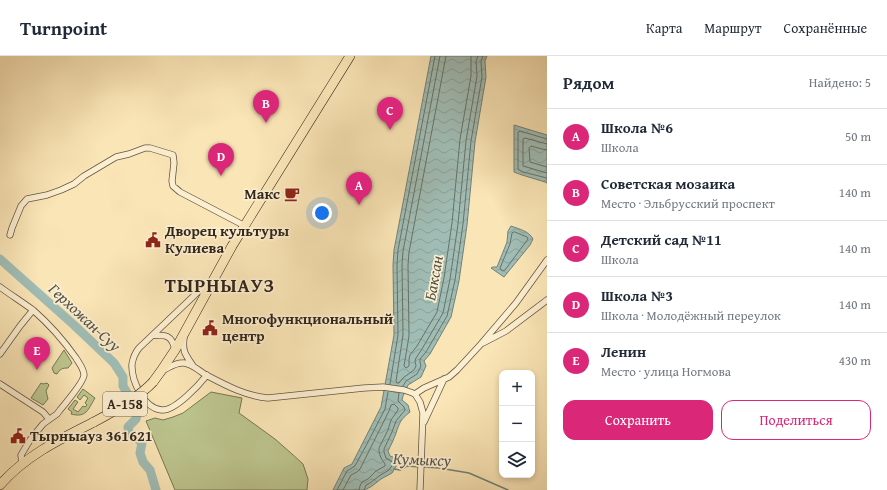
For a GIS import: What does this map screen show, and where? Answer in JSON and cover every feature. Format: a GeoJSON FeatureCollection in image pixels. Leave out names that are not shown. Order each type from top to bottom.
{"type":"FeatureCollection","features":[{"type":"Feature","properties":{"kind":"main road","name":"А-158"},"geometry":{"type":"LineString","coordinates":[[0,486],[8,476],[33,456],[48,446],[108,415],[153,382],[175,350],[232,246],[350,56]]}},
{"type":"Feature","properties":{"kind":"street"},"geometry":{"type":"LineString","coordinates":[[10,235],[22,206],[27,199],[47,195],[61,190],[74,184],[84,176],[116,157],[145,148],[150,148],[173,155],[174,170],[172,186],[245,226]]}},
{"type":"Feature","properties":{"kind":"street"},"geometry":{"type":"LineString","coordinates":[[161,371],[178,363],[186,364],[193,366],[207,375],[242,392],[268,398],[364,388],[383,388],[412,393],[449,377],[457,370],[516,303],[547,260]]}},
{"type":"Feature","properties":{"kind":"street"},"geometry":{"type":"LineString","coordinates":[[207,375],[197,387],[174,407],[167,410],[161,410],[152,406],[139,392],[133,378],[132,366],[137,350],[200,290],[212,281]]}},
{"type":"Feature","properties":{"kind":"street"},"geometry":{"type":"LineString","coordinates":[[0,287],[41,317],[60,338],[79,364],[84,374],[82,381],[60,410],[39,429],[26,447],[21,455],[22,465]]}},
{"type":"Feature","properties":{"kind":"street"},"geometry":{"type":"LineString","coordinates":[[481,344],[506,331],[547,300]]}},
{"type":"Feature","properties":{"kind":"street"},"geometry":{"type":"LineString","coordinates":[[0,354],[33,310]]}},
{"type":"Feature","properties":{"kind":"street"},"geometry":{"type":"LineString","coordinates":[[186,331],[183,346],[185,355],[193,366]]}},
{"type":"Feature","properties":{"kind":"street"},"geometry":{"type":"LineString","coordinates":[[153,335],[163,335],[169,338],[174,343],[175,350]]}},
{"type":"Feature","properties":{"kind":"street"},"geometry":{"type":"LineString","coordinates":[[422,425],[444,379]]}},
{"type":"Feature","properties":{"kind":"street"},"geometry":{"type":"LineString","coordinates":[[0,384],[43,412],[49,419]]}},
{"type":"Feature","properties":{"kind":"street"},"geometry":{"type":"LineString","coordinates":[[412,393],[420,402],[422,413],[420,490]]}},
{"type":"Feature","properties":{"kind":"green space"},"geometry":{"type":"Polygon","coordinates":[[[64,350],[72,363],[68,368],[61,369],[57,374],[54,373],[52,368],[64,350]]]}},
{"type":"Feature","properties":{"kind":"green space"},"geometry":{"type":"Polygon","coordinates":[[[41,383],[47,383],[49,385],[46,391],[48,399],[43,405],[31,398],[41,383]]]}},
{"type":"Feature","properties":{"kind":"green space"},"geometry":{"type":"Polygon","coordinates":[[[83,389],[95,398],[83,414],[71,414],[72,412],[68,409],[75,400],[78,402],[73,409],[78,412],[83,406],[85,407],[87,405],[85,403],[88,398],[84,395],[80,400],[77,397],[83,389]]]}},
{"type":"Feature","properties":{"kind":"green space"},"geometry":{"type":"Polygon","coordinates":[[[211,392],[242,398],[239,413],[275,439],[303,464],[308,479],[307,490],[175,490],[146,421],[155,418],[163,420],[183,413],[211,392]]]}},
{"type":"Feature","properties":{"kind":"water","name":"Баксан"},"geometry":{"type":"Polygon","coordinates":[[[431,56],[487,56],[485,61],[486,77],[475,142],[467,225],[459,281],[451,317],[430,354],[424,361],[426,366],[421,377],[408,385],[403,396],[402,400],[408,405],[410,412],[404,417],[398,426],[388,451],[390,456],[400,460],[392,473],[365,490],[333,490],[344,468],[352,464],[381,407],[394,335],[394,250],[431,56]]]}},
{"type":"Feature","properties":{"kind":"water"},"geometry":{"type":"Polygon","coordinates":[[[514,125],[547,135],[547,183],[514,172],[514,125]]]}},
{"type":"Feature","properties":{"kind":"water"},"geometry":{"type":"Polygon","coordinates":[[[511,226],[526,232],[533,239],[530,245],[504,277],[491,268],[497,267],[507,242],[508,231],[511,226]]]}},
{"type":"Feature","properties":{"kind":"waterway","name":"Герхожан-Суу"},"geometry":{"type":"LineString","coordinates":[[0,259],[114,363],[123,377],[123,386],[138,411],[136,419],[128,427],[129,433],[142,443],[140,453],[143,462],[150,470],[156,490]]}},
{"type":"Feature","properties":{"kind":"waterway","name":"Кумыксу"},"geometry":{"type":"LineString","coordinates":[[394,469],[400,470],[407,466],[420,467]]}},
{"type":"Feature","properties":{"kind":"waterway","name":"Кумыксу"},"geometry":{"type":"LineString","coordinates":[[424,467],[469,473],[508,490]]}},
{"type":"Feature","properties":{"kind":"place","name":"Советская мозаика"},"geometry":{"type":"Point","coordinates":[266,123]}},
{"type":"Feature","properties":{"kind":"place","name":"Детский сад №11"},"geometry":{"type":"Point","coordinates":[390,130]}},
{"type":"Feature","properties":{"kind":"place","name":"Школа №3"},"geometry":{"type":"Point","coordinates":[221,176]}},
{"type":"Feature","properties":{"kind":"place","name":"Макс"},"geometry":{"type":"Point","coordinates":[292,194]}},
{"type":"Feature","properties":{"kind":"place","name":"Школа №6"},"geometry":{"type":"Point","coordinates":[359,205]}},
{"type":"Feature","properties":{"kind":"place","name":"Дворец культуры Кулиева"},"geometry":{"type":"Point","coordinates":[153,240]}},
{"type":"Feature","properties":{"kind":"place","name":"Многофункциональный центр"},"geometry":{"type":"Point","coordinates":[210,328]}},
{"type":"Feature","properties":{"kind":"place","name":"Ленин"},"geometry":{"type":"Point","coordinates":[37,370]}},
{"type":"Feature","properties":{"kind":"place","name":"Тырныауз 361621"},"geometry":{"type":"Point","coordinates":[18,436]}},
{"type":"Feature","properties":{"kind":"district","name":"ТЫРНЫАУЗ"},"geometry":{"type":"Point","coordinates":[220,285]}}]}
